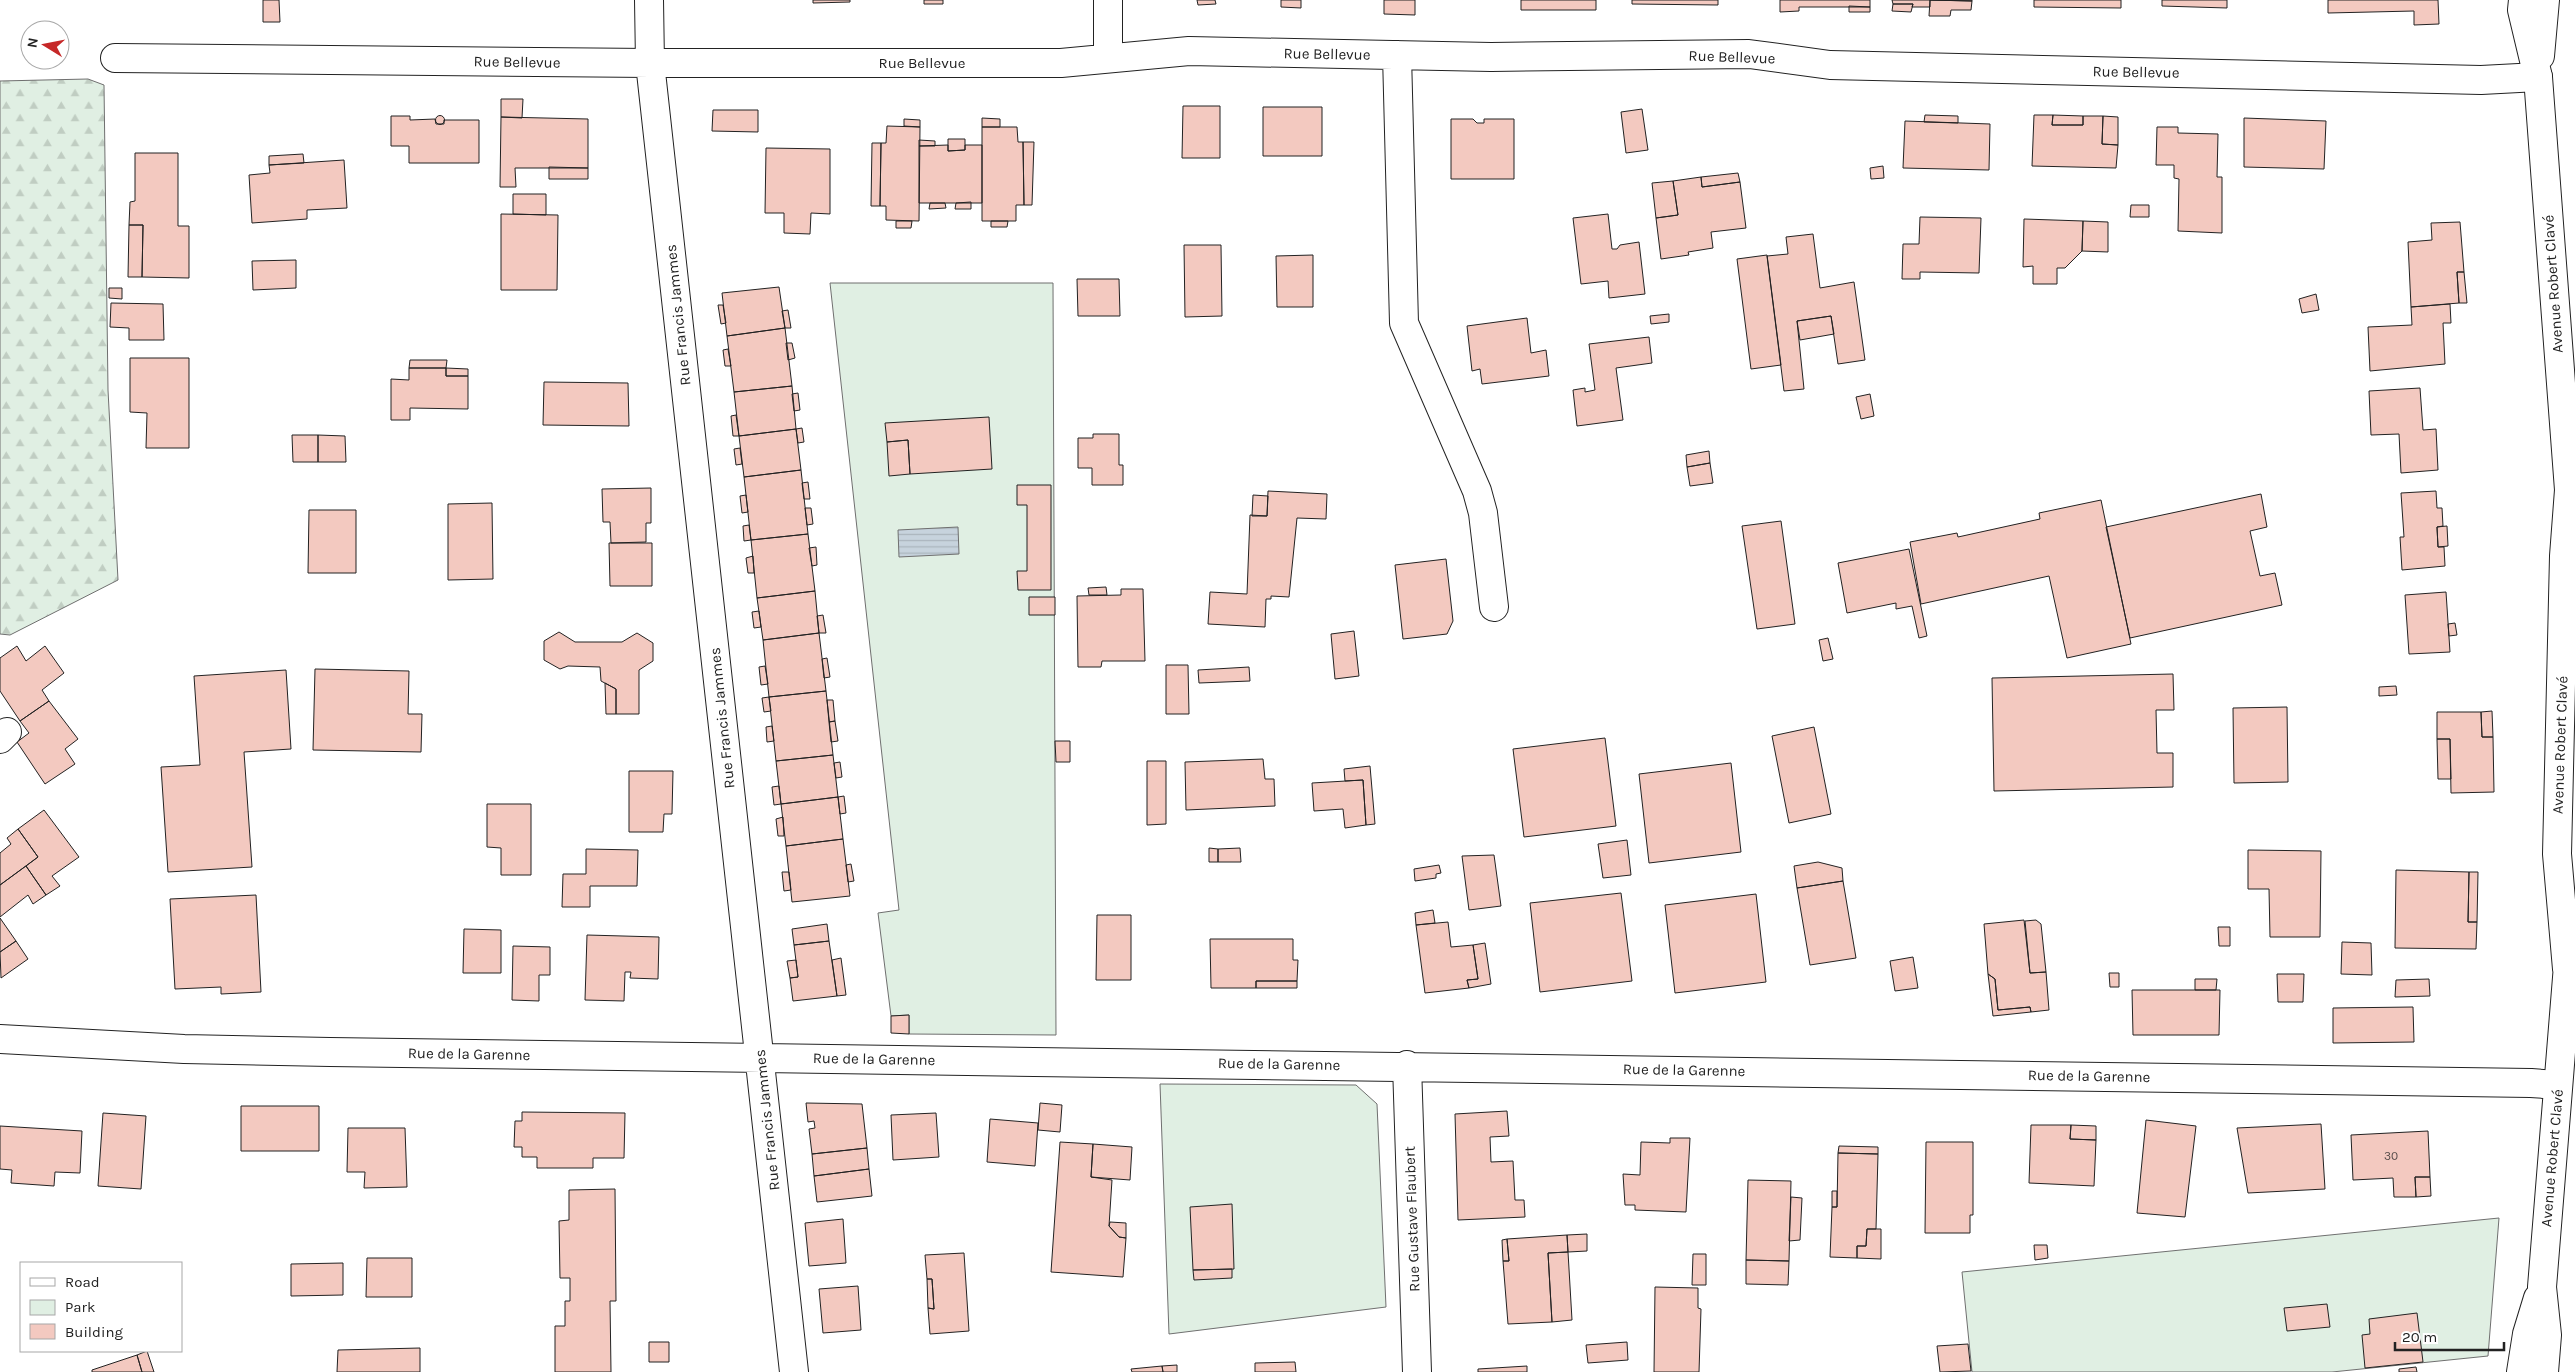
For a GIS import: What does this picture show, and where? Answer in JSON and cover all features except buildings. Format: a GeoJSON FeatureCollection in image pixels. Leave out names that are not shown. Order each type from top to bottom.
{"type":"FeatureCollection","features":[{"type":"Feature","properties":{"kind":"street","name":"Rue Francis Jammes"},"geometry":{"type":"LineString","coordinates":[[649,0],[650,63],[794,1372]]}},
{"type":"Feature","properties":{"kind":"street"},"geometry":{"type":"LineString","coordinates":[[1108,0],[1108,58]]}},
{"type":"Feature","properties":{"kind":"street","name":"Avenue Robert Clavé"},"geometry":{"type":"LineString","coordinates":[[2523,0],[2522,10],[2538,77],[2572,502],[2564,556],[2566,799],[2557,854],[2567,969]]}},
{"type":"Feature","properties":{"kind":"street","name":"Avenue Robert Clavé"},"geometry":{"type":"LineString","coordinates":[[2538,77],[2545,0]]}},
{"type":"Feature","properties":{"kind":"street","name":"Rue Bellevue"},"geometry":{"type":"LineString","coordinates":[[115,58],[650,63],[1061,63],[1189,51],[1491,57],[1749,54],[1830,65],[2481,80],[2538,77]]}},
{"type":"Feature","properties":{"kind":"street"},"geometry":{"type":"LineString","coordinates":[[1397,55],[1404,323],[1477,491],[1483,513],[1494,607]]}},
{"type":"Feature","properties":{"kind":"street","name":"Avenue Robert Clavé"},"geometry":{"type":"LineString","coordinates":[[2544,1372],[2547,1335],[2542,1287],[2567,969],[2575,912]]}},
{"type":"Feature","properties":{"kind":"street","name":"Rue de la Garenne"},"geometry":{"type":"LineString","coordinates":[[0,1039],[184,1049],[2531,1082],[2558,1085]]}},
{"type":"Feature","properties":{"kind":"street","name":"Rue Gustave Flaubert"},"geometry":{"type":"LineString","coordinates":[[1407,1065],[1417,1372]]}},
{"type":"Feature","properties":{"kind":"street","name":"Avenue Robert Clavé"},"geometry":{"type":"LineString","coordinates":[[2521,1372],[2527,1334],[2542,1287]]}},
{"type":"Feature","properties":{"kind":"green space"},"geometry":{"type":"Polygon","coordinates":[[[88,79],[104,85],[108,390],[118,580],[10,635],[0,634],[0,81],[88,79]]]}},
{"type":"Feature","properties":{"kind":"green space"},"geometry":{"type":"Polygon","coordinates":[[[830,283],[1053,283],[1056,1035],[909,1034],[909,1015],[891,1016],[878,913],[899,910],[830,283]]]}},
{"type":"Feature","properties":{"kind":"green space"},"geometry":{"type":"Polygon","coordinates":[[[1160,1084],[1356,1085],[1377,1104],[1386,1307],[1169,1334],[1160,1084]]]}},
{"type":"Feature","properties":{"kind":"green space"},"geometry":{"type":"Polygon","coordinates":[[[2499,1218],[2488,1356],[2332,1372],[1972,1372],[1962,1272],[2499,1218]]]}},
{"type":"Feature","properties":{"kind":"shaded area"},"geometry":{"type":"Polygon","coordinates":[[[958,527],[959,554],[899,557],[898,530],[958,527]]]}}]}
